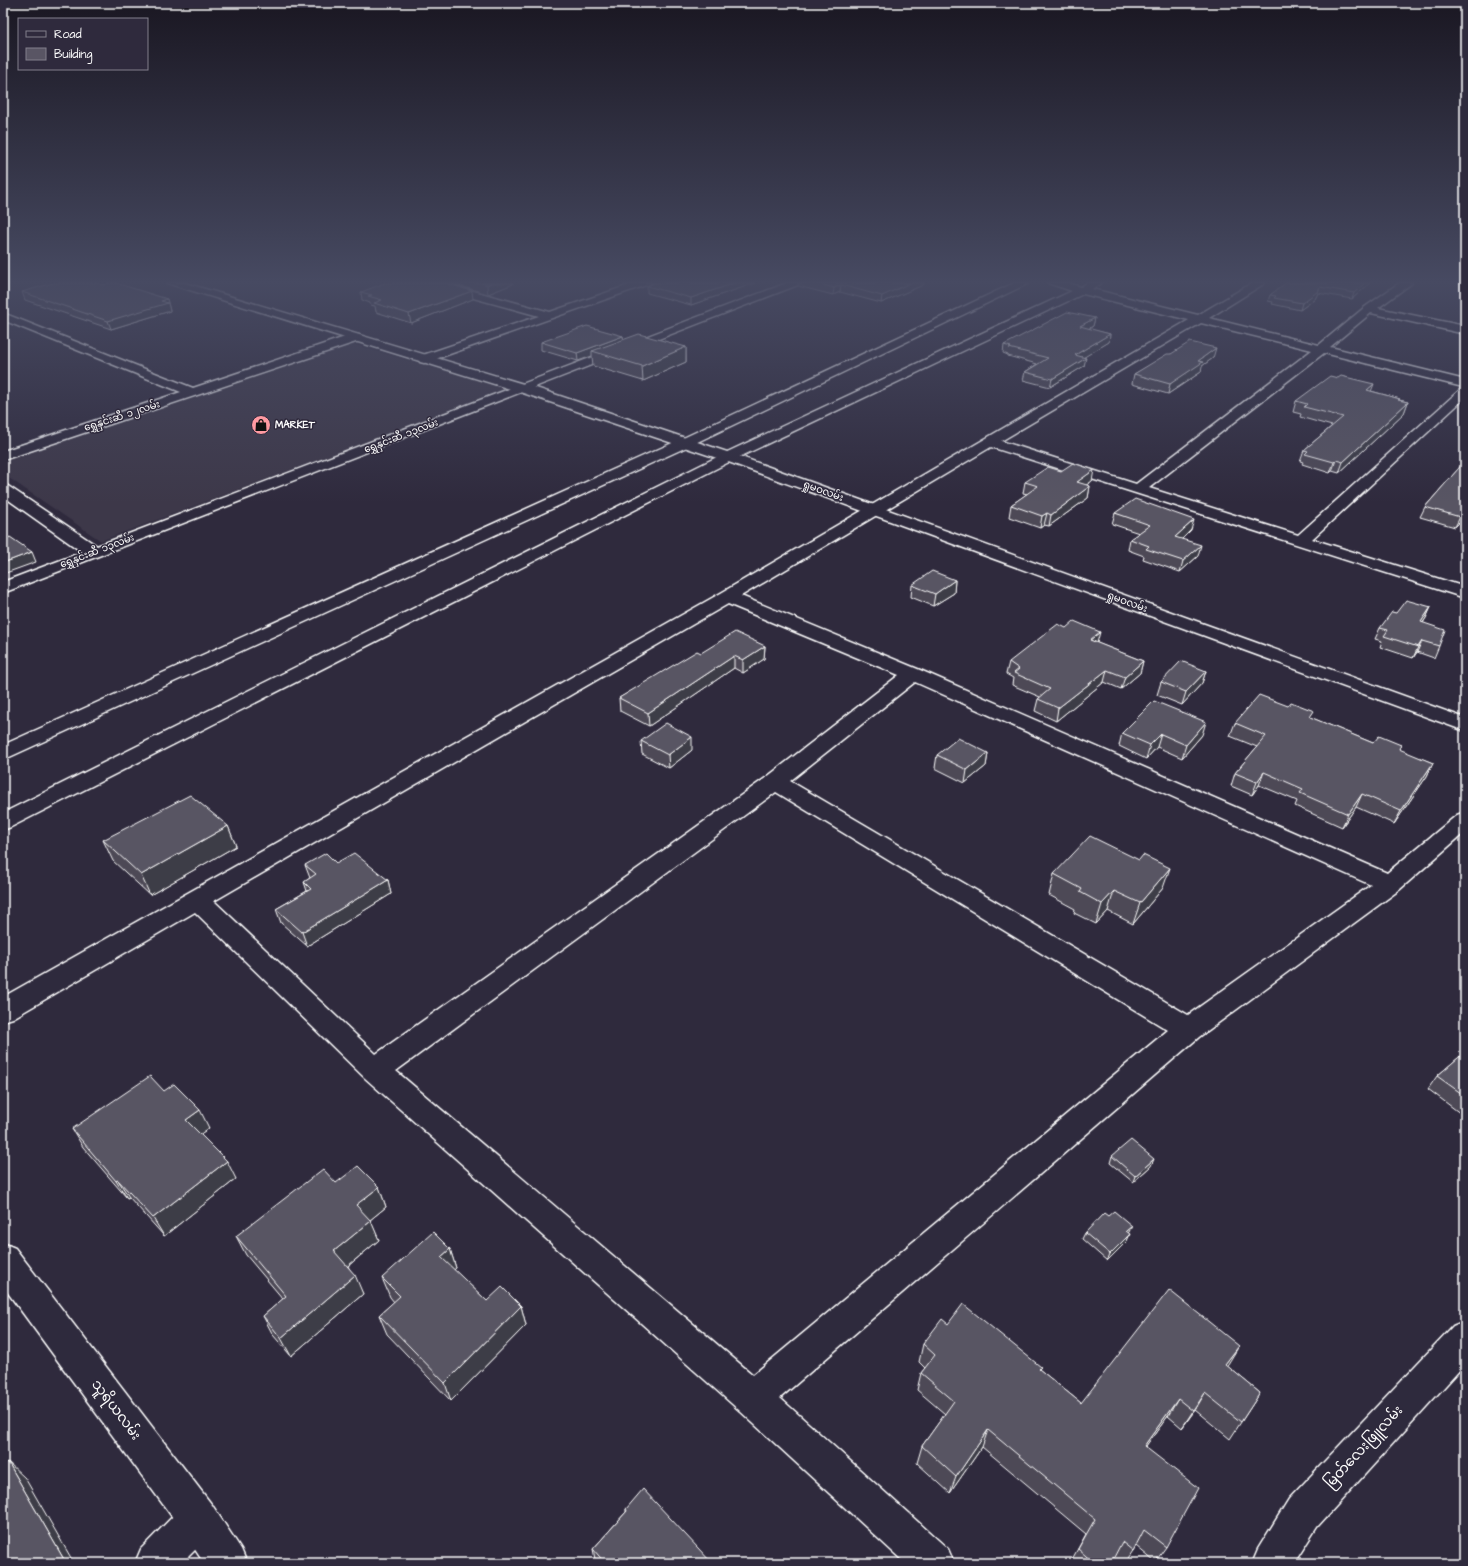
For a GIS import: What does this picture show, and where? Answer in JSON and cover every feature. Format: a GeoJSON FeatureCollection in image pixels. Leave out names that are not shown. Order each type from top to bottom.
{"type":"FeatureCollection","features":[{"type":"Feature","properties":{"kind":"street"},"geometry":{"type":"LineString","coordinates":[[103,356],[192,392]]}},
{"type":"Feature","properties":{"kind":"street","name":"ရွှေနှင်းဆီ ၁၂လမ်း"},"geometry":{"type":"LineString","coordinates":[[3,456],[300,356]]}},
{"type":"Feature","properties":{"kind":"street","name":"ရှုမဝလမ်း"},"geometry":{"type":"LineString","coordinates":[[414,356],[525,389],[728,457],[1464,722]]}},
{"type":"Feature","properties":{"kind":"street"},"geometry":{"type":"LineString","coordinates":[[424,359],[433,356]]}},
{"type":"Feature","properties":{"kind":"street","name":"ရွှေနှင်းဆီ ၁၃လမ်း"},"geometry":{"type":"LineString","coordinates":[[3,588],[610,356]]}},
{"type":"Feature","properties":{"kind":"street"},"geometry":{"type":"LineString","coordinates":[[3,753],[684,443],[869,356]]}},
{"type":"Feature","properties":{"kind":"street"},"geometry":{"type":"LineString","coordinates":[[3,822],[728,457],[943,356]]}},
{"type":"Feature","properties":{"kind":"street"},"geometry":{"type":"LineString","coordinates":[[3,1010],[727,597],[1136,356]]}},
{"type":"Feature","properties":{"kind":"street"},"geometry":{"type":"LineString","coordinates":[[1138,489],[1312,356]]}},
{"type":"Feature","properties":{"kind":"street"},"geometry":{"type":"LineString","coordinates":[[1350,356],[1465,384]]}},
{"type":"Feature","properties":{"kind":"street"},"geometry":{"type":"LineString","coordinates":[[1302,540],[1465,391]]}},
{"type":"Feature","properties":{"kind":"street"},"geometry":{"type":"LineString","coordinates":[[989,442],[1302,540],[1465,593]]}},
{"type":"Feature","properties":{"kind":"street"},"geometry":{"type":"LineString","coordinates":[[3,489],[94,552]]}},
{"type":"Feature","properties":{"kind":"street"},"geometry":{"type":"LineString","coordinates":[[727,597],[913,674],[1390,884]]}},
{"type":"Feature","properties":{"kind":"street"},"geometry":{"type":"LineString","coordinates":[[375,1070],[775,782],[913,674]]}},
{"type":"Feature","properties":{"kind":"street"},"geometry":{"type":"LineString","coordinates":[[775,782],[1189,1030]]}},
{"type":"Feature","properties":{"kind":"street"},"geometry":{"type":"LineString","coordinates":[[753,1398],[1189,1030],[1390,884],[1465,820]]}},
{"type":"Feature","properties":{"kind":"street"},"geometry":{"type":"LineString","coordinates":[[197,900],[375,1070],[753,1398],[934,1563]]}},
{"type":"Feature","properties":{"kind":"street","name":"သူရိယလမ်း"},"geometry":{"type":"LineString","coordinates":[[3,1259],[198,1519],[227,1563]]}},
{"type":"Feature","properties":{"kind":"street","name":"မြတ်လေးဖြူလမ်း"},"geometry":{"type":"LineString","coordinates":[[1272,1563],[1303,1513],[1465,1338]]}},
{"type":"Feature","properties":{"kind":"street"},"geometry":{"type":"LineString","coordinates":[[155,1563],[198,1519]]}},
{"type":"Feature","properties":{"kind":"shaded area","name":"MARKET"},"geometry":{"type":"Polygon","coordinates":[[[317,356],[395,356],[509,389],[101,541],[3,474],[3,461],[317,356]]]}},
{"type":"Feature","properties":{"kind":"building"},"geometry":{"type":"Polygon","coordinates":[[[609,356],[665,356],[642,366],[609,356]]]}},
{"type":"Feature","properties":{"kind":"building"},"geometry":{"type":"Polygon","coordinates":[[[1041,356],[1079,356],[1086,358],[1052,379],[1025,372],[1048,358],[1041,356]]]}},
{"type":"Feature","properties":{"kind":"building"},"geometry":{"type":"Polygon","coordinates":[[[1164,356],[1205,356],[1198,361],[1203,362],[1170,384],[1134,374],[1164,356]]]}},
{"type":"Feature","properties":{"kind":"building"},"geometry":{"type":"Polygon","coordinates":[[[1330,376],[1338,378],[1341,376],[1374,384],[1367,390],[1408,402],[1343,462],[1336,460],[1334,462],[1305,454],[1308,451],[1304,450],[1343,417],[1304,407],[1307,404],[1296,401],[1330,376]]]}},
{"type":"Feature","properties":{"kind":"building"},"geometry":{"type":"Polygon","coordinates":[[[1465,461],[1465,512],[1460,517],[1425,507],[1465,461]]]}},
{"type":"Feature","properties":{"kind":"building"},"geometry":{"type":"Polygon","coordinates":[[[1073,463],[1094,470],[1077,482],[1090,486],[1051,515],[1047,513],[1042,516],[1011,505],[1038,486],[1025,482],[1048,467],[1061,471],[1073,463]]]}},
{"type":"Feature","properties":{"kind":"building"},"geometry":{"type":"Polygon","coordinates":[[[1135,499],[1194,520],[1175,537],[1201,545],[1183,561],[1146,549],[1149,546],[1130,539],[1150,525],[1115,513],[1135,499]]]}},
{"type":"Feature","properties":{"kind":"building"},"geometry":{"type":"Polygon","coordinates":[[[10,537],[32,552],[3,563],[3,540],[10,537]]]}},
{"type":"Feature","properties":{"kind":"building"},"geometry":{"type":"Polygon","coordinates":[[[932,571],[955,580],[935,594],[912,585],[932,571]]]}},
{"type":"Feature","properties":{"kind":"building"},"geometry":{"type":"Polygon","coordinates":[[[1406,600],[1431,607],[1421,622],[1445,630],[1439,646],[1422,641],[1418,647],[1384,636],[1388,630],[1380,628],[1392,612],[1396,613],[1406,600]]]}},
{"type":"Feature","properties":{"kind":"building"},"geometry":{"type":"Polygon","coordinates":[[[1074,621],[1100,632],[1090,640],[1143,661],[1125,677],[1107,670],[1058,708],[1038,699],[1050,689],[1014,673],[1019,669],[1009,662],[1058,624],[1066,628],[1074,621]]]}},
{"type":"Feature","properties":{"kind":"building"},"geometry":{"type":"Polygon","coordinates":[[[735,632],[765,646],[743,660],[734,656],[648,713],[619,698],[697,651],[701,653],[735,632]]]}},
{"type":"Feature","properties":{"kind":"building"},"geometry":{"type":"Polygon","coordinates":[[[1181,661],[1206,671],[1186,692],[1161,682],[1181,661]]]}},
{"type":"Feature","properties":{"kind":"building"},"geometry":{"type":"Polygon","coordinates":[[[1259,695],[1288,706],[1291,702],[1314,711],[1310,717],[1373,743],[1379,736],[1401,745],[1399,749],[1433,763],[1401,811],[1362,794],[1348,814],[1300,793],[1303,789],[1264,772],[1257,782],[1235,773],[1266,736],[1235,723],[1259,695]]]}},
{"type":"Feature","properties":{"kind":"building"},"geometry":{"type":"Polygon","coordinates":[[[1154,701],[1206,722],[1186,745],[1161,734],[1150,745],[1122,733],[1154,701]]]}},
{"type":"Feature","properties":{"kind":"building"},"geometry":{"type":"Polygon","coordinates":[[[666,723],[692,737],[668,755],[641,741],[666,723]]]}},
{"type":"Feature","properties":{"kind":"building"},"geometry":{"type":"Polygon","coordinates":[[[958,738],[988,753],[967,770],[937,755],[958,738]]]}},
{"type":"Feature","properties":{"kind":"building"},"geometry":{"type":"Polygon","coordinates":[[[190,795],[228,826],[141,875],[103,840],[190,795]]]}},
{"type":"Feature","properties":{"kind":"building"},"geometry":{"type":"Polygon","coordinates":[[[1090,836],[1139,860],[1143,855],[1170,868],[1140,903],[1114,891],[1102,904],[1080,892],[1082,889],[1054,874],[1090,836]]]}},
{"type":"Feature","properties":{"kind":"building"},"geometry":{"type":"Polygon","coordinates":[[[326,853],[336,863],[354,853],[388,880],[302,932],[276,909],[311,889],[304,882],[316,874],[305,865],[326,853]]]}},
{"type":"Feature","properties":{"kind":"building"},"geometry":{"type":"Polygon","coordinates":[[[1465,1052],[1465,1096],[1437,1076],[1465,1052]]]}},
{"type":"Feature","properties":{"kind":"building"},"geometry":{"type":"Polygon","coordinates":[[[150,1076],[164,1091],[174,1084],[200,1110],[186,1120],[227,1161],[153,1218],[118,1180],[116,1181],[72,1129],[150,1076]]]}},
{"type":"Feature","properties":{"kind":"building"},"geometry":{"type":"Polygon","coordinates":[[[1131,1140],[1154,1159],[1135,1176],[1112,1156],[1131,1140]]]}},
{"type":"Feature","properties":{"kind":"building"},"geometry":{"type":"Polygon","coordinates":[[[358,1166],[379,1187],[356,1205],[371,1221],[334,1251],[355,1275],[281,1338],[263,1316],[286,1296],[236,1236],[323,1169],[336,1183],[358,1166]]]}},
{"type":"Feature","properties":{"kind":"building"},"geometry":{"type":"Polygon","coordinates":[[[1114,1211],[1132,1226],[1126,1231],[1130,1234],[1110,1254],[1085,1233],[1104,1213],[1108,1216],[1114,1211]]]}},
{"type":"Feature","properties":{"kind":"building"},"geometry":{"type":"Polygon","coordinates":[[[433,1232],[450,1249],[441,1257],[487,1301],[502,1287],[521,1306],[445,1383],[379,1315],[400,1296],[382,1278],[433,1232]]]}},
{"type":"Feature","properties":{"kind":"building"},"geometry":{"type":"Polygon","coordinates":[[[1169,1290],[1239,1346],[1225,1364],[1260,1393],[1241,1422],[1205,1393],[1193,1411],[1178,1399],[1144,1446],[1198,1488],[1166,1547],[1144,1530],[1133,1551],[1122,1542],[1111,1563],[1094,1563],[1078,1549],[1095,1519],[988,1430],[956,1477],[922,1446],[954,1401],[921,1373],[935,1355],[923,1344],[942,1319],[948,1324],[963,1304],[1041,1367],[1039,1369],[1081,1403],[1169,1290]]]}},
{"type":"Feature","properties":{"kind":"building"},"geometry":{"type":"Polygon","coordinates":[[[8,1462],[66,1563],[3,1563],[3,1465],[8,1462]]]}},
{"type":"Feature","properties":{"kind":"building"},"geometry":{"type":"Polygon","coordinates":[[[643,1489],[712,1563],[605,1563],[593,1549],[627,1511],[626,1509],[643,1489]]]}},
{"type":"Feature","properties":{"kind":"place","name":"MARKET"},"geometry":{"type":"Point","coordinates":[261,425]}}]}
